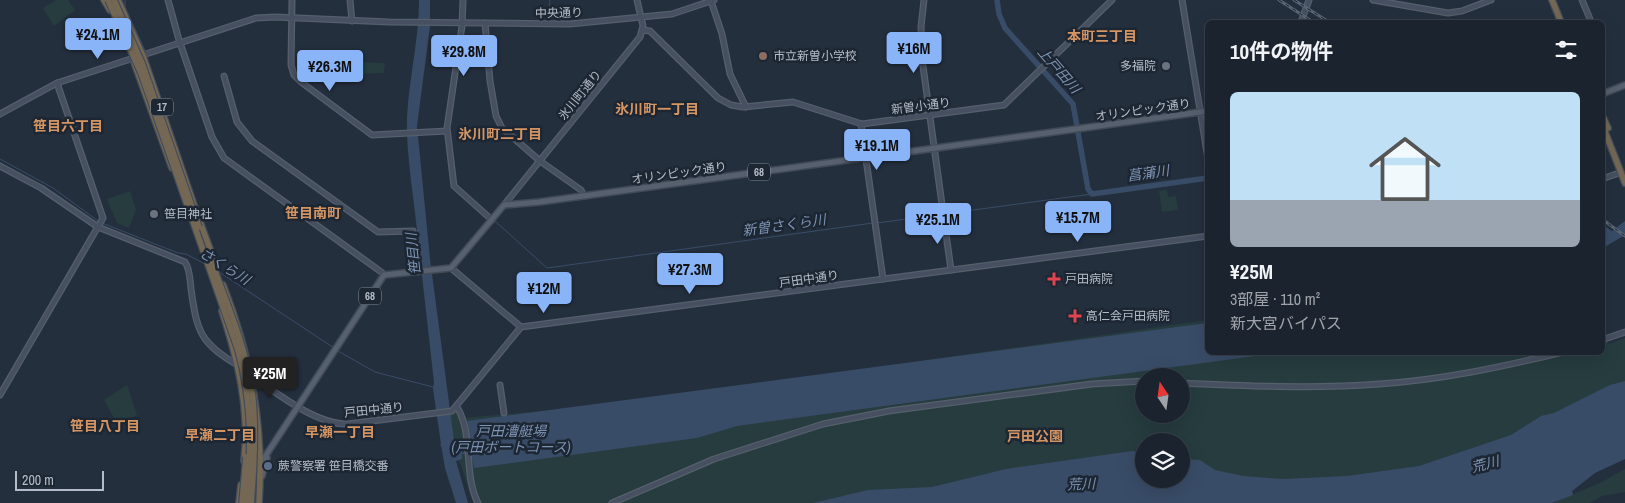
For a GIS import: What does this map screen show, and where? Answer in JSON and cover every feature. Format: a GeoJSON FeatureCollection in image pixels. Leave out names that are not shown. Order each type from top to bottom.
{"type":"FeatureCollection","features":[{"type":"Feature","properties":{"kind":"highway","name":"17"},"geometry":{"type":"LineString","coordinates":[[108,0],[133,59],[174,173],[206,264],[238,366],[244,394],[246,440],[240,503]]}},
{"type":"Feature","properties":{"kind":"highway"},"geometry":{"type":"LineString","coordinates":[[108,0],[134,48]]}},
{"type":"Feature","properties":{"kind":"highway"},"geometry":{"type":"LineString","coordinates":[[108,0],[141,73],[238,350],[246,383],[250,418],[250,456],[246,503]]}},
{"type":"Feature","properties":{"kind":"highway"},"geometry":{"type":"LineString","coordinates":[[108,0],[142,63],[242,349],[250,383],[254,417],[255,456],[252,503]]}},
{"type":"Feature","properties":{"kind":"highway","name":"17"},"geometry":{"type":"LineString","coordinates":[[118,0],[143,56],[242,336],[252,376],[258,437],[259,503]]}},
{"type":"Feature","properties":{"kind":"highway"},"geometry":{"type":"LineString","coordinates":[[1552,0],[1560,20]]}},
{"type":"Feature","properties":{"kind":"highway","name":"17"},"geometry":{"type":"LineString","coordinates":[[174,173],[143,72],[198,216]]}},
{"type":"Feature","properties":{"kind":"highway"},"geometry":{"type":"LineString","coordinates":[[1605,124],[1622,172]]}},
{"type":"Feature","properties":{"kind":"highway"},"geometry":{"type":"LineString","coordinates":[[1605,132],[1625,183]]}},
{"type":"Feature","properties":{"kind":"highway"},"geometry":{"type":"LineString","coordinates":[[252,503],[258,437]]}},
{"type":"Feature","properties":{"kind":"highway"},"geometry":{"type":"LineString","coordinates":[[240,503],[246,457],[246,440]]}},
{"type":"Feature","properties":{"kind":"main road"},"geometry":{"type":"LineString","coordinates":[[1605,93],[1625,85]]}},
{"type":"Feature","properties":{"kind":"main road","name":"オリンピック通り"},"geometry":{"type":"LineString","coordinates":[[504,205],[584,196],[1205,112]]}},
{"type":"Feature","properties":{"kind":"main road"},"geometry":{"type":"LineString","coordinates":[[451,268],[504,205]]}},
{"type":"Feature","properties":{"kind":"main road","name":"68"},"geometry":{"type":"LineString","coordinates":[[240,503],[250,479],[384,274],[451,268]]}},
{"type":"Feature","properties":{"kind":"main road","name":"68"},"geometry":{"type":"LineString","coordinates":[[259,489],[265,462],[273,446]]}},
{"type":"Feature","properties":{"kind":"street"},"geometry":{"type":"LineString","coordinates":[[168,0],[180,42],[214,141],[224,158],[384,274]]}},
{"type":"Feature","properties":{"kind":"street"},"geometry":{"type":"LineString","coordinates":[[292,0],[291,65],[298,80],[368,134],[378,136],[447,130]]}},
{"type":"Feature","properties":{"kind":"street"},"geometry":{"type":"LineString","coordinates":[[0,114],[57,82],[143,56],[244,21],[263,17],[352,21],[350,0]]}},
{"type":"Feature","properties":{"kind":"street"},"geometry":{"type":"LineString","coordinates":[[463,0],[462,23],[447,130],[454,186],[492,220]]}},
{"type":"Feature","properties":{"kind":"street"},"geometry":{"type":"LineString","coordinates":[[637,0],[643,30]]}},
{"type":"Feature","properties":{"kind":"street"},"geometry":{"type":"LineString","coordinates":[[924,0],[921,48],[951,270]]}},
{"type":"Feature","properties":{"kind":"street","name":"新曽小通り"},"geometry":{"type":"LineString","coordinates":[[643,30],[650,31],[721,100],[731,105],[746,107],[793,102],[861,124],[1004,105],[1112,0]]}},
{"type":"Feature","properties":{"kind":"street"},"geometry":{"type":"LineString","coordinates":[[1182,0],[1205,141]]}},
{"type":"Feature","properties":{"kind":"street"},"geometry":{"type":"LineString","coordinates":[[1302,20],[1309,0]]}},
{"type":"Feature","properties":{"kind":"street"},"geometry":{"type":"LineString","coordinates":[[1373,0],[1448,13],[1462,11],[1491,0]]}},
{"type":"Feature","properties":{"kind":"street"},"geometry":{"type":"LineString","coordinates":[[1582,0],[1590,19]]}},
{"type":"Feature","properties":{"kind":"street"},"geometry":{"type":"LineString","coordinates":[[712,1],[722,34],[730,74],[746,107]]}},
{"type":"Feature","properties":{"kind":"street","name":"中央通り"},"geometry":{"type":"LineString","coordinates":[[352,21],[570,24],[678,13],[712,1]]}},
{"type":"Feature","properties":{"kind":"street"},"geometry":{"type":"LineString","coordinates":[[486,23],[490,81],[496,116],[506,134],[582,191],[584,196]]}},
{"type":"Feature","properties":{"kind":"street","name":"氷川町通り"},"geometry":{"type":"LineString","coordinates":[[504,205],[640,37],[643,30]]}},
{"type":"Feature","properties":{"kind":"street"},"geometry":{"type":"LineString","coordinates":[[224,76],[237,122],[252,141],[378,232],[413,231]]}},
{"type":"Feature","properties":{"kind":"street"},"geometry":{"type":"LineString","coordinates":[[0,395],[103,219],[57,82]]}},
{"type":"Feature","properties":{"kind":"street"},"geometry":{"type":"LineString","coordinates":[[861,124],[883,279]]}},
{"type":"Feature","properties":{"kind":"street"},"geometry":{"type":"LineString","coordinates":[[0,166],[41,188],[99,226]]}},
{"type":"Feature","properties":{"kind":"street"},"geometry":{"type":"LineString","coordinates":[[1605,178],[1622,172]]}},
{"type":"Feature","properties":{"kind":"street","name":"戸田中通り"},"geometry":{"type":"LineString","coordinates":[[99,226],[186,263],[195,317],[201,334],[212,349],[322,420],[340,424],[452,411],[456,407]]}},
{"type":"Feature","properties":{"kind":"street","name":"戸田中通り"},"geometry":{"type":"LineString","coordinates":[[521,327],[1205,236]]}},
{"type":"Feature","properties":{"kind":"street"},"geometry":{"type":"LineString","coordinates":[[451,268],[521,327],[456,407],[463,418],[470,471],[478,503]]}},
{"type":"Feature","properties":{"kind":"street"},"geometry":{"type":"LineString","coordinates":[[1605,338],[1625,332]]}},
{"type":"Feature","properties":{"kind":"street"},"geometry":{"type":"LineString","coordinates":[[1190,383],[1266,386],[1383,384],[1488,370],[1550,355]]}},
{"type":"Feature","properties":{"kind":"street"},"geometry":{"type":"LineString","coordinates":[[612,503],[714,459],[823,424],[889,411],[1092,384],[1135,382]]}},
{"type":"Feature","properties":{"kind":"street"},"geometry":{"type":"LineString","coordinates":[[500,385],[504,413]]}},
{"type":"Feature","properties":{"kind":"green space"},"geometry":{"type":"Polygon","coordinates":[[[56,0],[68,0],[75,10],[54,26],[43,8],[56,0]]]}},
{"type":"Feature","properties":{"kind":"green space"},"geometry":{"type":"Polygon","coordinates":[[[351,62],[385,63],[384,73],[351,74],[351,62]]]}},
{"type":"Feature","properties":{"kind":"green space"},"geometry":{"type":"Polygon","coordinates":[[[1167,190],[1168,197],[1176,196],[1178,210],[1162,212],[1159,191],[1167,190]]]}},
{"type":"Feature","properties":{"kind":"green space"},"geometry":{"type":"Polygon","coordinates":[[[130,191],[136,210],[129,228],[117,223],[107,199],[130,191]]]}},
{"type":"Feature","properties":{"kind":"green space","name":"戸田公園"},"geometry":{"type":"Polygon","coordinates":[[[1205,320],[1205,355],[1605,355],[1605,337],[1609,344],[1625,338],[1625,423],[1343,503],[473,503],[443,411],[457,407],[463,418],[628,403],[1205,320]]]}},
{"type":"Feature","properties":{"kind":"green space"},"geometry":{"type":"Polygon","coordinates":[[[127,385],[137,415],[118,425],[104,400],[127,385]]]}},
{"type":"Feature","properties":{"kind":"green space"},"geometry":{"type":"Polygon","coordinates":[[[1625,469],[1625,492],[1602,496],[1590,503],[1552,503],[1600,483],[1625,469]]]}},
{"type":"Feature","properties":{"kind":"water","name":"戸田漕艇場 (戸田ボートコース)"},"geometry":{"type":"Polygon","coordinates":[[[419,0],[430,0],[430,26],[417,126],[430,259],[455,448],[461,450],[462,453],[464,449],[471,448],[467,421],[1205,323],[1205,355],[1262,355],[1166,368],[1135,368],[1135,372],[737,426],[697,438],[474,468],[472,458],[465,459],[465,454],[462,454],[462,459],[456,461],[468,503],[456,503],[445,468],[441,445],[439,445],[441,444],[433,389],[434,382],[417,231],[415,230],[417,230],[408,144],[408,103],[419,0]]]}},
{"type":"Feature","properties":{"kind":"water"},"geometry":{"type":"Polygon","coordinates":[[[1625,221],[1625,235],[1605,247],[1605,226],[1612,231],[1625,221]]]}},
{"type":"Feature","properties":{"kind":"water","name":"荒川"},"geometry":{"type":"Polygon","coordinates":[[[1625,381],[1625,459],[1595,473],[1572,491],[1573,495],[1552,503],[813,503],[868,490],[932,487],[1006,469],[1132,451],[1135,452],[1135,488],[1190,488],[1190,459],[1200,460],[1215,470],[1243,476],[1283,479],[1347,476],[1419,466],[1511,435],[1541,416],[1554,413],[1610,385],[1625,381]]]}},
{"type":"Feature","properties":{"kind":"waterway"},"geometry":{"type":"LineString","coordinates":[[125,0],[125,7],[145,51]]}},
{"type":"Feature","properties":{"kind":"waterway"},"geometry":{"type":"LineString","coordinates":[[549,16],[550,0]]}},
{"type":"Feature","properties":{"kind":"waterway","name":"上戸田川"},"geometry":{"type":"LineString","coordinates":[[997,0],[999,14],[1005,28],[1073,104],[1088,189],[1092,194],[1205,178]]}},
{"type":"Feature","properties":{"kind":"waterway","name":"さくら川"},"geometry":{"type":"LineString","coordinates":[[0,159],[53,188],[98,221]]}},
{"type":"Feature","properties":{"kind":"waterway","name":"新曽さくら川"},"geometry":{"type":"LineString","coordinates":[[877,223],[1092,194]]}},
{"type":"Feature","properties":{"kind":"waterway","name":"新曽さくら川"},"geometry":{"type":"LineString","coordinates":[[495,221],[547,268],[873,223]]}},
{"type":"Feature","properties":{"kind":"waterway","name":"さくら川"},"geometry":{"type":"LineString","coordinates":[[102,223],[178,253],[186,254],[205,264]]}},
{"type":"Feature","properties":{"kind":"waterway","name":"さくら川"},"geometry":{"type":"LineString","coordinates":[[219,272],[334,348]]}},
{"type":"Feature","properties":{"kind":"waterway","name":"さくら川"},"geometry":{"type":"LineString","coordinates":[[338,351],[375,372],[433,387]]}},
{"type":"Feature","properties":{"kind":"railway"},"geometry":{"type":"LineString","coordinates":[[1279,0],[1310,20]]}},
{"type":"Feature","properties":{"kind":"railway"},"geometry":{"type":"LineString","coordinates":[[1294,0],[1326,20]]}},
{"type":"Feature","properties":{"kind":"railway"},"geometry":{"type":"LineString","coordinates":[[1605,221],[1625,236]]}},
{"type":"Feature","properties":{"kind":"place","name":"市立新曽小学校"},"geometry":{"type":"Point","coordinates":[763,56]}},
{"type":"Feature","properties":{"kind":"place","name":"多福院"},"geometry":{"type":"Point","coordinates":[1166,66]}},
{"type":"Feature","properties":{"kind":"place","name":"笹目神社"},"geometry":{"type":"Point","coordinates":[154,214]}},
{"type":"Feature","properties":{"kind":"place","name":"戸田病院"},"geometry":{"type":"Point","coordinates":[1054,279]}},
{"type":"Feature","properties":{"kind":"place","name":"高仁会戸田病院"},"geometry":{"type":"Point","coordinates":[1075,316]}},
{"type":"Feature","properties":{"kind":"place","name":"蕨警察署 笹目橋交番"},"geometry":{"type":"Point","coordinates":[268,466]}},
{"type":"Feature","properties":{"kind":"district","name":"本町三丁目"},"geometry":{"type":"Point","coordinates":[1102,36]}},
{"type":"Feature","properties":{"kind":"district","name":"氷川町一丁目"},"geometry":{"type":"Point","coordinates":[657,109]}},
{"type":"Feature","properties":{"kind":"district","name":"笹目六丁目"},"geometry":{"type":"Point","coordinates":[68,126]}},
{"type":"Feature","properties":{"kind":"district","name":"氷川町二丁目"},"geometry":{"type":"Point","coordinates":[500,134]}},
{"type":"Feature","properties":{"kind":"district","name":"笹目南町"},"geometry":{"type":"Point","coordinates":[313,213]}},
{"type":"Feature","properties":{"kind":"district","name":"笹目八丁目"},"geometry":{"type":"Point","coordinates":[105,426]}},
{"type":"Feature","properties":{"kind":"district","name":"早瀬一丁目"},"geometry":{"type":"Point","coordinates":[340,432]}},
{"type":"Feature","properties":{"kind":"district","name":"早瀬二丁目"},"geometry":{"type":"Point","coordinates":[220,435]}},
{"type":"Feature","properties":{"kind":"district","name":"戸田公園"},"geometry":{"type":"Point","coordinates":[1035,436]}},
{"type":"Feature","properties":{"kind":"water label","name":"菖蒲川"},"geometry":{"type":"Point","coordinates":[1148,173]}},
{"type":"Feature","properties":{"kind":"water label","name":"笹目川"},"geometry":{"type":"Point","coordinates":[413,254]}}]}
